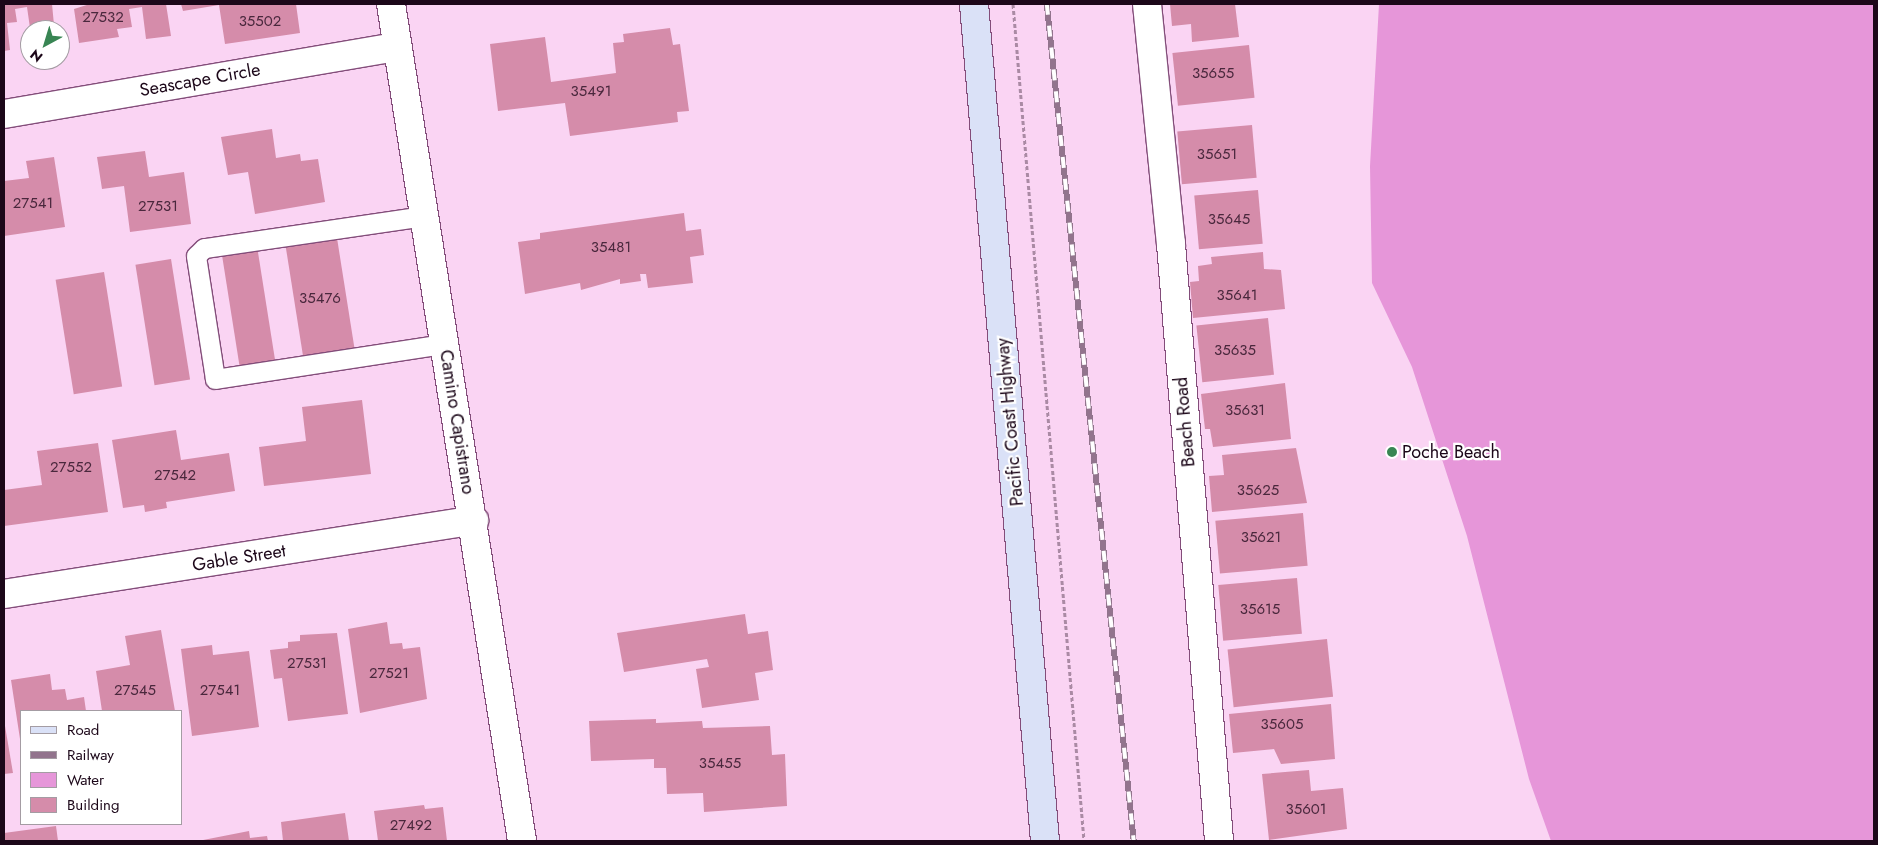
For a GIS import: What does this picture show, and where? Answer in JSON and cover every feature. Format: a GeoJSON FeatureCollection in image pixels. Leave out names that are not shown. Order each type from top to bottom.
{"type":"FeatureCollection","features":[{"type":"Feature","properties":{"kind":"main road","name":"Pacific Coast Highway"},"geometry":{"type":"LineString","coordinates":[[974,4],[1045,841]]}},
{"type":"Feature","properties":{"kind":"street","name":"Camino Capistrano"},"geometry":{"type":"LineString","coordinates":[[391,4],[444,344],[474,520],[522,841]]}},
{"type":"Feature","properties":{"kind":"street","name":"Beach Road"},"geometry":{"type":"LineString","coordinates":[[1147,4],[1171,244],[1219,841]]}},
{"type":"Feature","properties":{"kind":"street","name":"Seascape Circle"},"geometry":{"type":"LineString","coordinates":[[4,114],[397,47]]}},
{"type":"Feature","properties":{"kind":"street","name":"Gable Street"},"geometry":{"type":"LineString","coordinates":[[4,594],[474,520]]}},
{"type":"Feature","properties":{"kind":"lane"},"geometry":{"type":"LineString","coordinates":[[424,216],[204,248],[196,256],[215,379],[444,344]]}},
{"type":"Feature","properties":{"kind":"path"},"geometry":{"type":"LineString","coordinates":[[1013,4],[1084,841]]}},
{"type":"Feature","properties":{"kind":"water"},"geometry":{"type":"Polygon","coordinates":[[[1379,4],[1874,4],[1874,841],[1551,841],[1529,779],[1467,536],[1412,367],[1372,283],[1370,166],[1379,4]]]}},
{"type":"Feature","properties":{"kind":"building"},"geometry":{"type":"Polygon","coordinates":[[[4,4],[52,4],[54,20],[29,20],[27,7],[15,9],[17,22],[7,23],[10,50],[4,51],[4,4]]]}},
{"type":"Feature","properties":{"kind":"building"},"geometry":{"type":"Polygon","coordinates":[[[90,4],[166,4],[171,36],[146,39],[142,7],[129,9],[132,27],[117,29],[119,37],[79,43],[74,9],[90,4]]]}},
{"type":"Feature","properties":{"kind":"building"},"geometry":{"type":"Polygon","coordinates":[[[181,4],[296,4],[300,33],[225,44],[219,5],[183,11],[181,4]]]}},
{"type":"Feature","properties":{"kind":"building"},"geometry":{"type":"Polygon","coordinates":[[[1170,4],[1235,4],[1239,37],[1192,42],[1191,24],[1172,26],[1170,4]]]}},
{"type":"Feature","properties":{"kind":"building"},"geometry":{"type":"Polygon","coordinates":[[[670,28],[673,45],[680,44],[689,111],[677,112],[678,122],[570,136],[565,103],[498,111],[490,44],[545,37],[551,82],[616,73],[613,43],[624,42],[623,34],[670,28]]]}},
{"type":"Feature","properties":{"kind":"building"},"geometry":{"type":"Polygon","coordinates":[[[1249,45],[1255,98],[1178,106],[1172,53],[1249,45]]]}},
{"type":"Feature","properties":{"kind":"building"},"geometry":{"type":"Polygon","coordinates":[[[1252,125],[1257,178],[1182,184],[1177,132],[1252,125]]]}},
{"type":"Feature","properties":{"kind":"building"},"geometry":{"type":"Polygon","coordinates":[[[272,129],[276,158],[300,154],[301,161],[318,159],[325,202],[255,214],[248,172],[228,175],[221,137],[272,129]]]}},
{"type":"Feature","properties":{"kind":"building"},"geometry":{"type":"Polygon","coordinates":[[[145,151],[149,177],[184,172],[191,224],[130,232],[124,186],[102,189],[97,157],[145,151]]]}},
{"type":"Feature","properties":{"kind":"building"},"geometry":{"type":"Polygon","coordinates":[[[54,157],[65,227],[4,236],[4,181],[29,178],[26,161],[54,157]]]}},
{"type":"Feature","properties":{"kind":"building"},"geometry":{"type":"Polygon","coordinates":[[[1258,190],[1263,244],[1199,249],[1194,196],[1258,190]]]}},
{"type":"Feature","properties":{"kind":"building"},"geometry":{"type":"Polygon","coordinates":[[[684,213],[686,231],[701,229],[704,255],[690,257],[693,283],[648,288],[646,274],[640,274],[641,281],[620,284],[620,279],[581,290],[580,283],[525,294],[518,242],[540,239],[540,233],[684,213]]]}},
{"type":"Feature","properties":{"kind":"building"},"geometry":{"type":"Polygon","coordinates":[[[337,238],[355,352],[304,360],[286,246],[337,238]]]}},
{"type":"Feature","properties":{"kind":"building"},"geometry":{"type":"Polygon","coordinates":[[[257,246],[276,366],[240,371],[221,252],[257,246]]]}},
{"type":"Feature","properties":{"kind":"building"},"geometry":{"type":"Polygon","coordinates":[[[1263,252],[1264,269],[1281,270],[1285,309],[1193,318],[1190,282],[1199,281],[1198,266],[1212,264],[1211,257],[1263,252]]]}},
{"type":"Feature","properties":{"kind":"building"},"geometry":{"type":"Polygon","coordinates":[[[171,259],[190,379],[155,385],[135,265],[171,259]]]}},
{"type":"Feature","properties":{"kind":"building"},"geometry":{"type":"Polygon","coordinates":[[[104,272],[122,387],[74,394],[56,280],[104,272]]]}},
{"type":"Feature","properties":{"kind":"building"},"geometry":{"type":"Polygon","coordinates":[[[1268,318],[1274,375],[1202,382],[1196,326],[1268,318]]]}},
{"type":"Feature","properties":{"kind":"building"},"geometry":{"type":"Polygon","coordinates":[[[1285,383],[1291,439],[1213,447],[1210,429],[1205,429],[1201,394],[1285,383]]]}},
{"type":"Feature","properties":{"kind":"building"},"geometry":{"type":"Polygon","coordinates":[[[362,400],[371,474],[264,486],[259,447],[306,441],[302,407],[362,400]]]}},
{"type":"Feature","properties":{"kind":"building"},"geometry":{"type":"Polygon","coordinates":[[[176,430],[181,460],[229,453],[235,491],[166,502],[167,508],[145,512],[144,505],[123,508],[112,440],[176,430]]]}},
{"type":"Feature","properties":{"kind":"building"},"geometry":{"type":"Polygon","coordinates":[[[98,443],[108,512],[4,526],[4,490],[42,485],[37,451],[98,443]]]}},
{"type":"Feature","properties":{"kind":"building"},"geometry":{"type":"Polygon","coordinates":[[[1296,448],[1307,503],[1212,512],[1209,476],[1224,475],[1222,455],[1296,448]]]}},
{"type":"Feature","properties":{"kind":"building"},"geometry":{"type":"Polygon","coordinates":[[[1303,513],[1308,566],[1220,573],[1215,521],[1303,513]]]}},
{"type":"Feature","properties":{"kind":"building"},"geometry":{"type":"Polygon","coordinates":[[[1297,578],[1302,634],[1223,641],[1218,585],[1297,578]]]}},
{"type":"Feature","properties":{"kind":"building"},"geometry":{"type":"Polygon","coordinates":[[[745,614],[748,634],[768,631],[773,670],[755,673],[759,700],[702,708],[696,669],[709,667],[707,659],[624,672],[617,633],[745,614]]]}},
{"type":"Feature","properties":{"kind":"building"},"geometry":{"type":"Polygon","coordinates":[[[387,622],[390,644],[402,643],[403,649],[420,647],[427,699],[360,713],[348,629],[387,622]]]}},
{"type":"Feature","properties":{"kind":"building"},"geometry":{"type":"Polygon","coordinates":[[[161,630],[175,710],[102,710],[96,671],[130,665],[125,636],[161,630]]]}},
{"type":"Feature","properties":{"kind":"building"},"geometry":{"type":"Polygon","coordinates":[[[337,633],[348,714],[288,721],[282,678],[274,679],[270,650],[288,648],[288,642],[300,641],[300,635],[337,633]]]}},
{"type":"Feature","properties":{"kind":"building"},"geometry":{"type":"Polygon","coordinates":[[[1327,639],[1333,697],[1234,707],[1228,649],[1327,639]]]}},
{"type":"Feature","properties":{"kind":"building"},"geometry":{"type":"Polygon","coordinates":[[[212,645],[213,655],[249,651],[259,727],[192,736],[181,649],[212,645]]]}},
{"type":"Feature","properties":{"kind":"building"},"geometry":{"type":"Polygon","coordinates":[[[50,674],[52,690],[65,689],[67,700],[84,697],[86,710],[20,710],[20,739],[11,680],[50,674]]]}},
{"type":"Feature","properties":{"kind":"building"},"geometry":{"type":"Polygon","coordinates":[[[1331,704],[1335,759],[1281,764],[1274,749],[1233,753],[1229,714],[1331,704]]]}},
{"type":"Feature","properties":{"kind":"building"},"geometry":{"type":"Polygon","coordinates":[[[656,719],[656,723],[702,721],[703,728],[770,726],[772,755],[785,754],[787,806],[704,812],[703,793],[667,794],[666,768],[654,768],[654,759],[591,761],[589,721],[656,719]]]}},
{"type":"Feature","properties":{"kind":"building"},"geometry":{"type":"Polygon","coordinates":[[[4,720],[13,773],[4,774],[4,720]]]}},
{"type":"Feature","properties":{"kind":"building"},"geometry":{"type":"Polygon","coordinates":[[[1309,770],[1311,791],[1343,788],[1347,829],[1269,840],[1262,774],[1309,770]]]}},
{"type":"Feature","properties":{"kind":"building"},"geometry":{"type":"Polygon","coordinates":[[[424,805],[425,809],[443,807],[447,841],[378,841],[374,811],[424,805]]]}},
{"type":"Feature","properties":{"kind":"building"},"geometry":{"type":"Polygon","coordinates":[[[345,813],[349,841],[283,841],[281,822],[345,813]]]}},
{"type":"Feature","properties":{"kind":"building"},"geometry":{"type":"Polygon","coordinates":[[[56,826],[58,841],[4,841],[4,833],[56,826]]]}},
{"type":"Feature","properties":{"kind":"building"},"geometry":{"type":"Polygon","coordinates":[[[249,831],[250,838],[267,836],[268,841],[198,841],[249,831]]]}},
{"type":"Feature","properties":{"kind":"railway"},"geometry":{"type":"LineString","coordinates":[[1047,4],[1134,841]]}},
{"type":"Feature","properties":{"kind":"place","name":"Poche Beach"},"geometry":{"type":"Point","coordinates":[1392,452]}}]}
